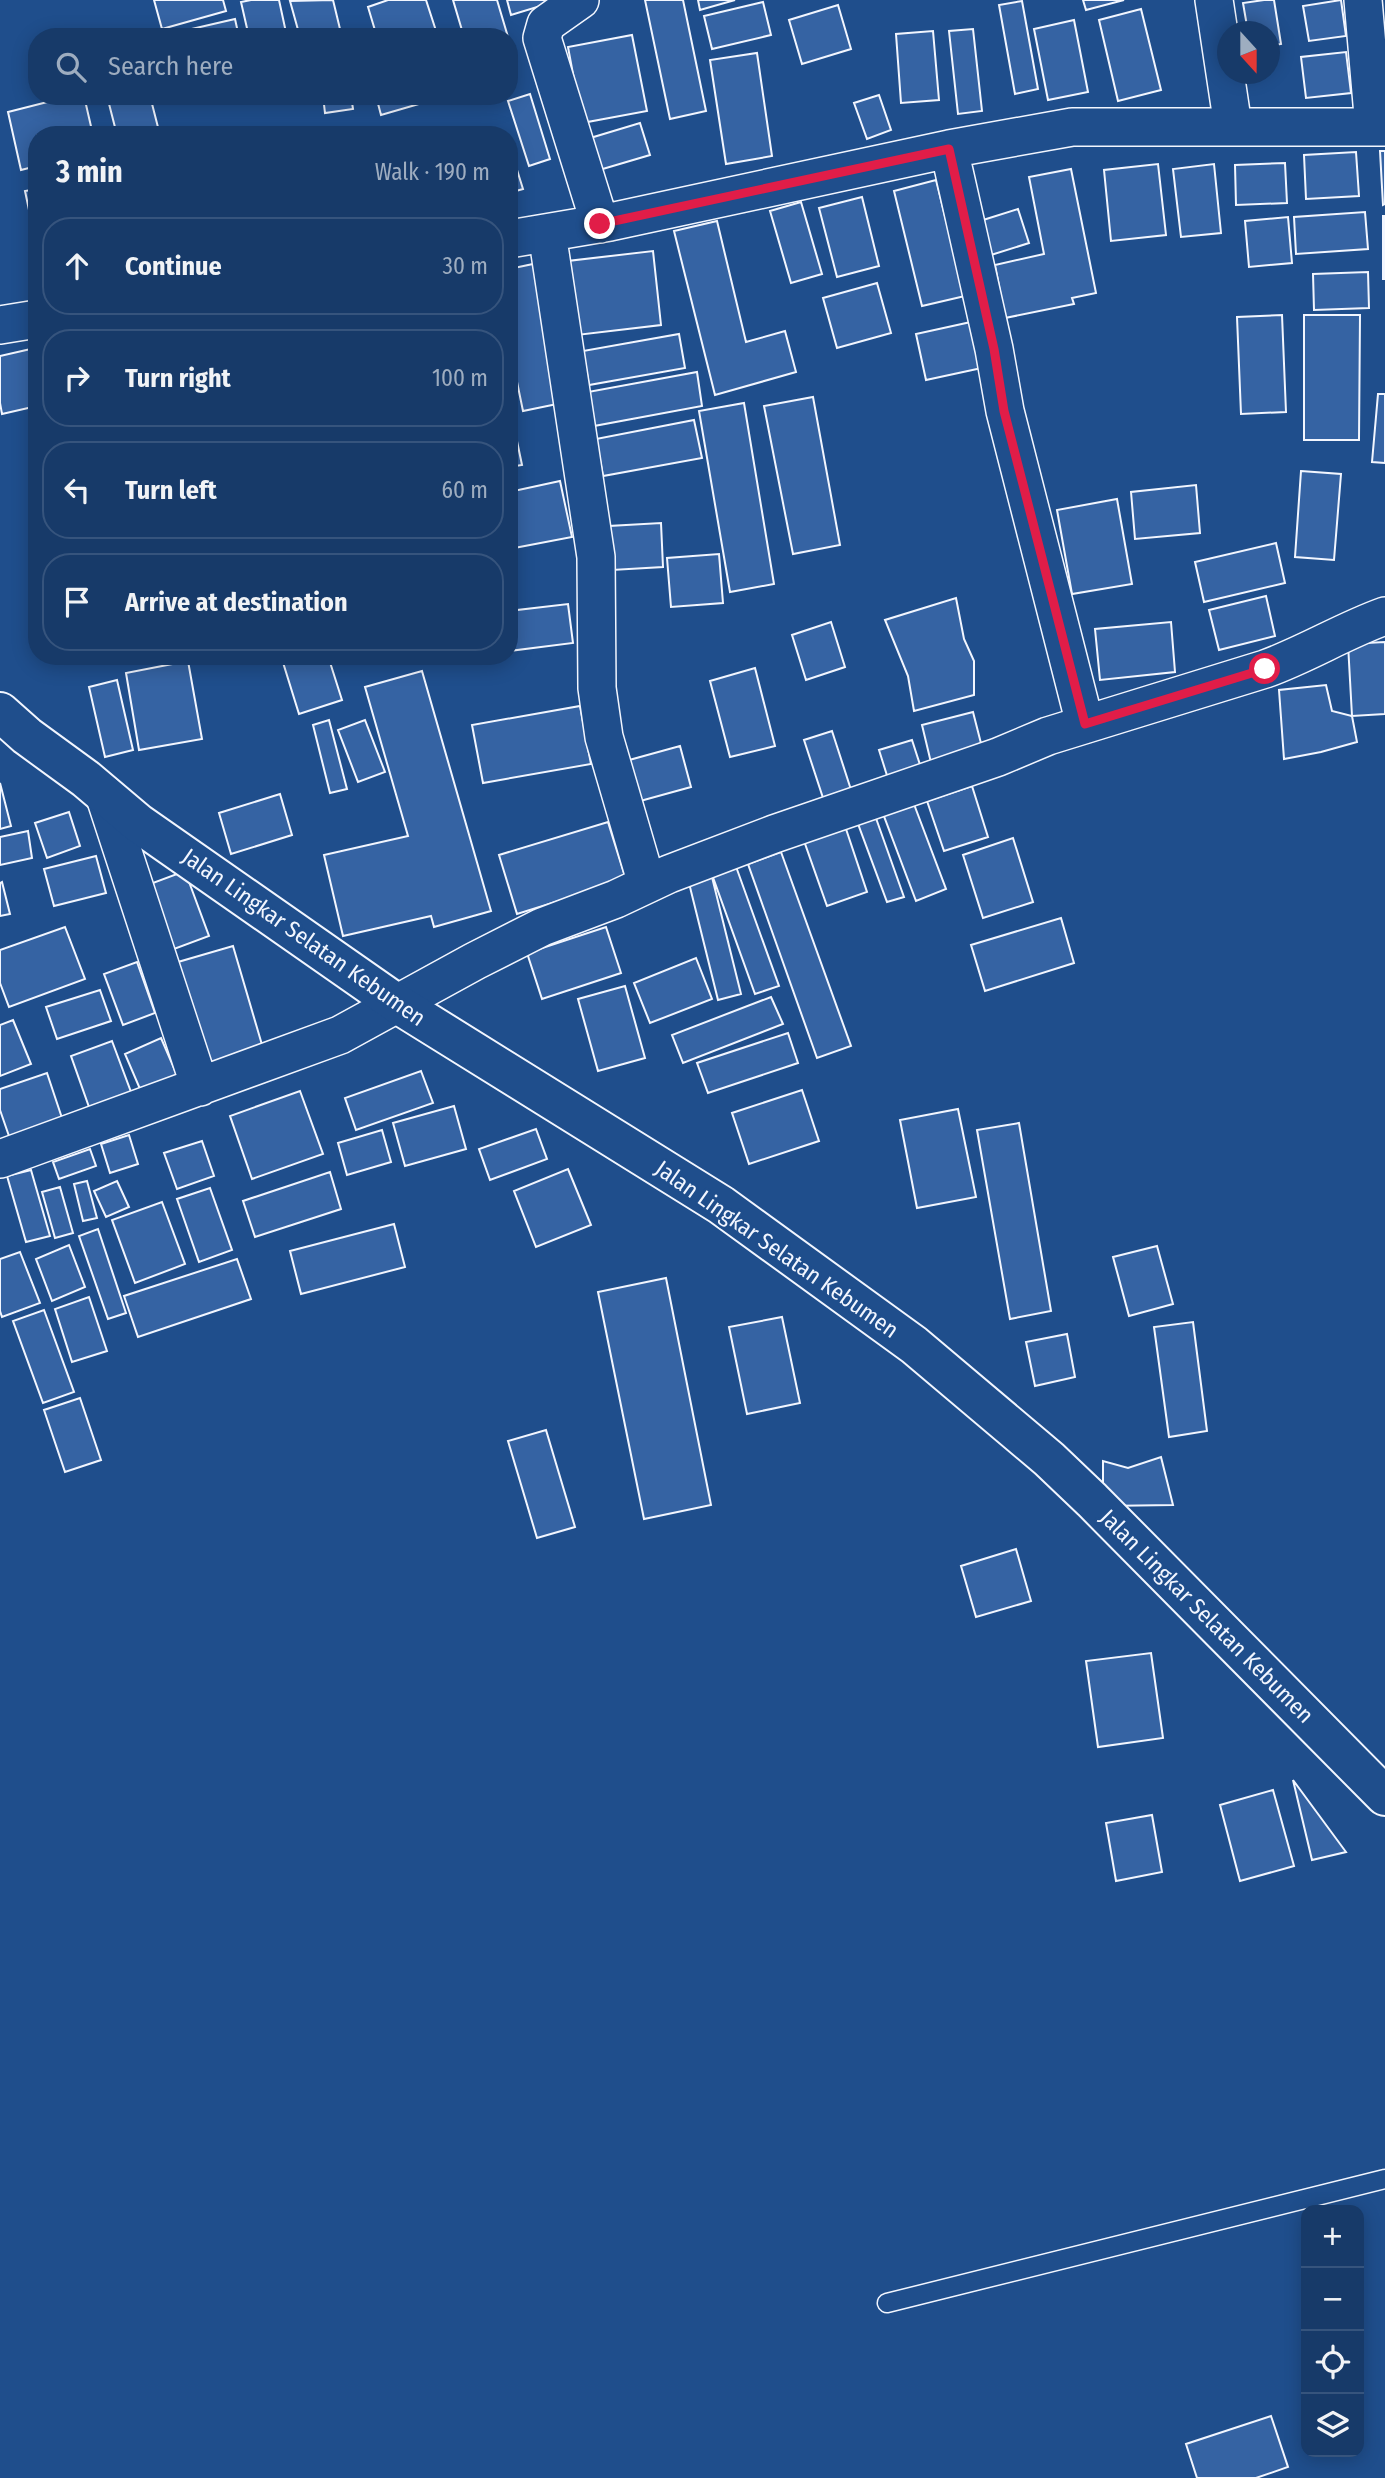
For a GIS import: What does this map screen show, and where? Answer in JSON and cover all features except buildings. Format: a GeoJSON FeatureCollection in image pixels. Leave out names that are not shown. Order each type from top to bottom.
{"type":"FeatureCollection","features":[{"type":"Feature","properties":{"kind":"highway","name":"Jalan Lingkar Selatan Kebumen"},"geometry":{"type":"LineString","coordinates":[[0,712],[138,822],[396,1003],[721,1205],[914,1345],[993,1410],[1075,1484],[1385,1796]]}},
{"type":"Feature","properties":{"kind":"street"},"geometry":{"type":"LineString","coordinates":[[580,0],[546,24],[542,38],[600,224]]}},
{"type":"Feature","properties":{"kind":"street"},"geometry":{"type":"LineString","coordinates":[[1214,0],[1233,126]]}},
{"type":"Feature","properties":{"kind":"street"},"geometry":{"type":"LineString","coordinates":[[518,238],[600,224],[949,149],[1072,127],[1380,127],[1363,0]]}},
{"type":"Feature","properties":{"kind":"street"},"geometry":{"type":"LineString","coordinates":[[949,149],[994,349],[1004,411],[1085,724]]}},
{"type":"Feature","properties":{"kind":"street"},"geometry":{"type":"LineString","coordinates":[[547,233],[596,557],[597,688],[602,725],[648,884]]}},
{"type":"Feature","properties":{"kind":"street"},"geometry":{"type":"LineString","coordinates":[[0,325],[28,320]]}},
{"type":"Feature","properties":{"kind":"street"},"geometry":{"type":"LineString","coordinates":[[0,1159],[340,1035],[542,927],[774,834],[998,757],[1048,736],[1276,665],[1307,653],[1350,628],[1385,616]]}},
{"type":"Feature","properties":{"kind":"street"},"geometry":{"type":"LineString","coordinates":[[104,794],[200,1087]]}},
{"type":"Feature","properties":{"kind":"lane"},"geometry":{"type":"LineString","coordinates":[[887,2303],[1385,2179]]}},
{"type":"Feature","properties":{"kind":"route"},"geometry":{"type":"LineString","coordinates":[[600,224],[949,149],[994,349],[1004,411],[1085,724],[1265,669]]}}]}
